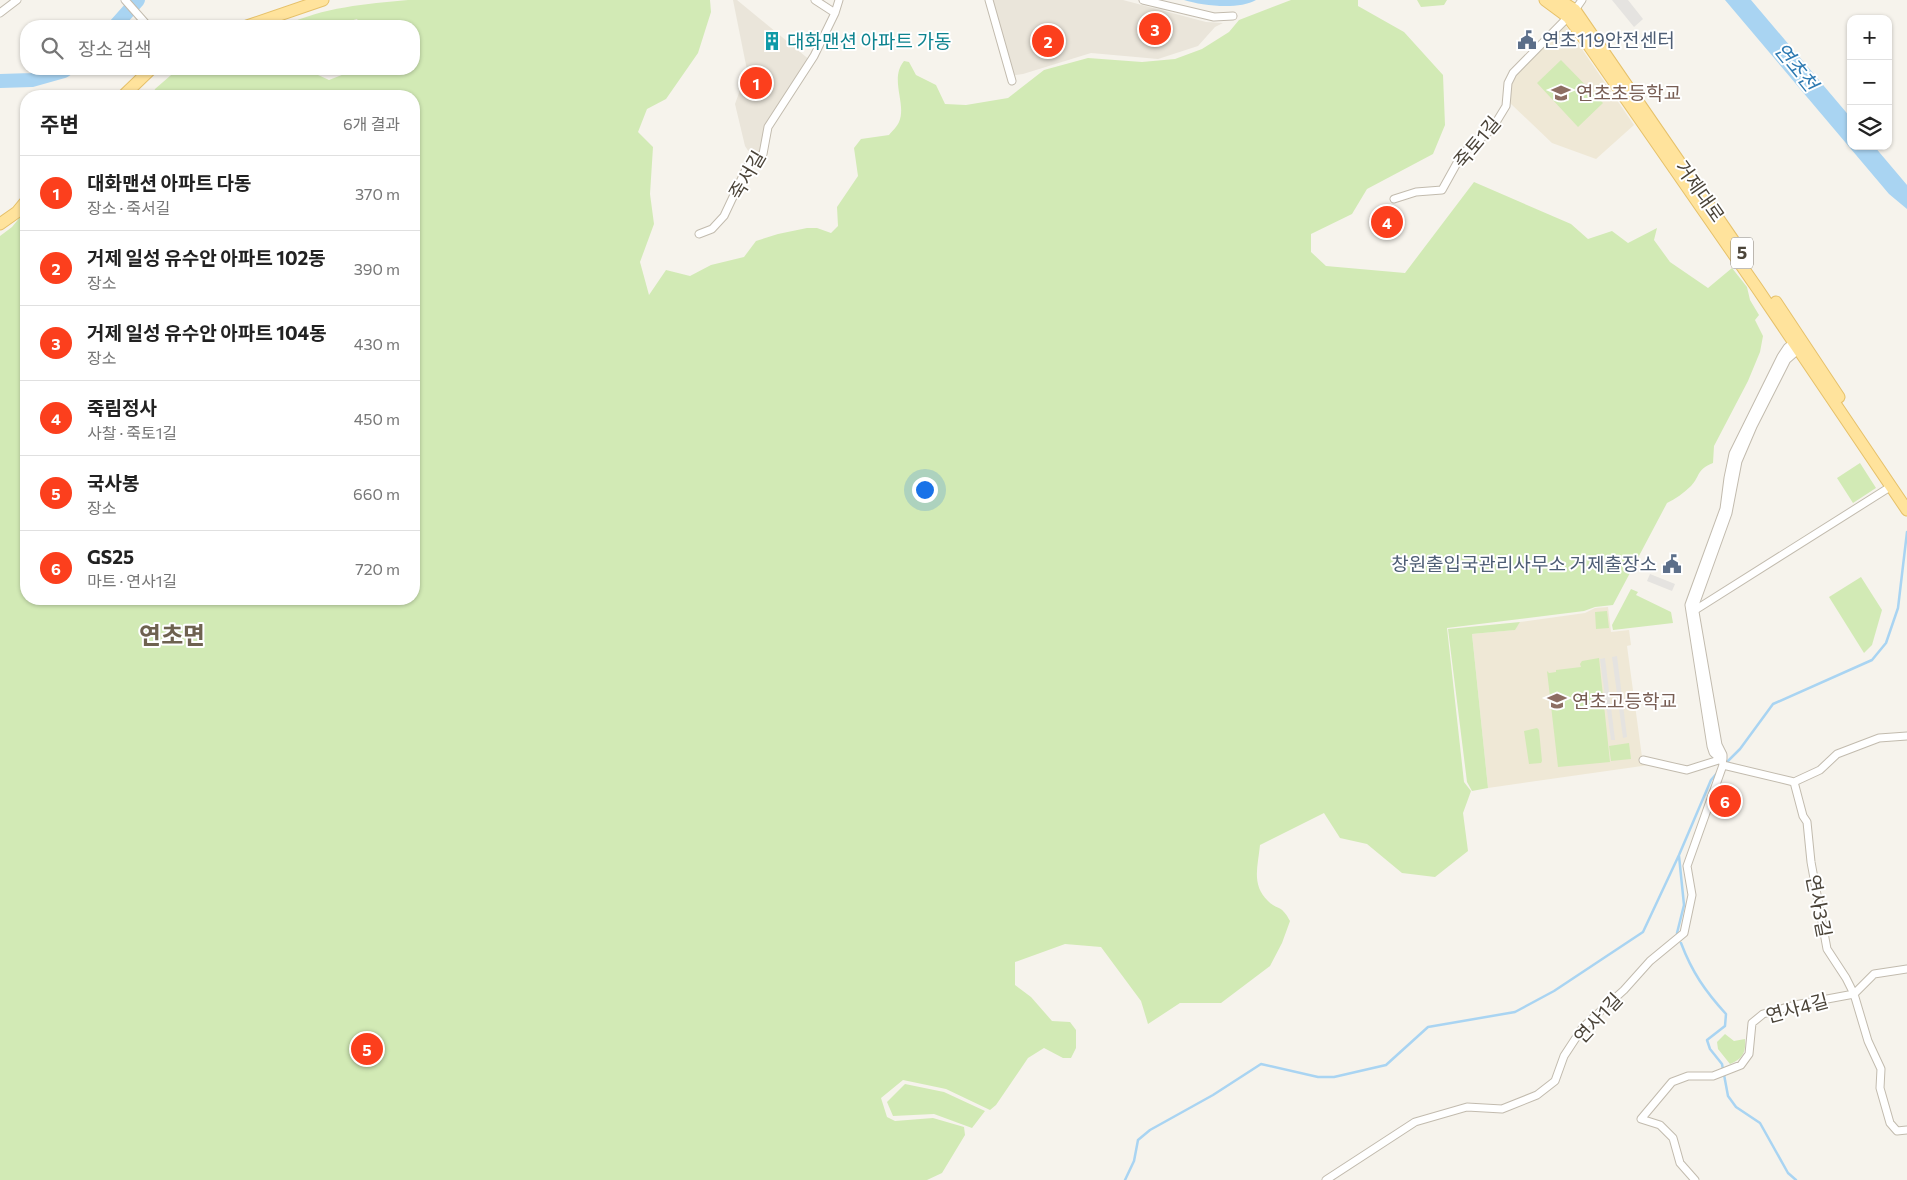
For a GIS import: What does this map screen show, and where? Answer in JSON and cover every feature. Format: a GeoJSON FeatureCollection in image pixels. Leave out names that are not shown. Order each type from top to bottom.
{"type":"FeatureCollection","features":[{"type":"Feature","properties":{"kind":"main road"},"geometry":{"type":"LineString","coordinates":[[265,20],[323,0]]}},
{"type":"Feature","properties":{"kind":"main road"},"geometry":{"type":"LineString","coordinates":[[1545,0],[1575,9]]}},
{"type":"Feature","properties":{"kind":"main road"},"geometry":{"type":"LineString","coordinates":[[1559,0],[1575,9]]}},
{"type":"Feature","properties":{"kind":"main road","name":"거제대로"},"geometry":{"type":"LineString","coordinates":[[1575,9],[1585,40],[1758,288],[1799,343],[1890,487],[1906,505]]}},
{"type":"Feature","properties":{"kind":"main road","name":"거제대로"},"geometry":{"type":"LineString","coordinates":[[1575,9],[1906,505]]}},
{"type":"Feature","properties":{"kind":"main road"},"geometry":{"type":"LineString","coordinates":[[128,90],[145,75]]}},
{"type":"Feature","properties":{"kind":"main road"},"geometry":{"type":"LineString","coordinates":[[0,224],[20,208]]}},
{"type":"Feature","properties":{"kind":"street"},"geometry":{"type":"LineString","coordinates":[[0,13],[17,0]]}},
{"type":"Feature","properties":{"kind":"street"},"geometry":{"type":"LineString","coordinates":[[125,0],[143,20]]}},
{"type":"Feature","properties":{"kind":"street"},"geometry":{"type":"LineString","coordinates":[[814,0],[835,13]]}},
{"type":"Feature","properties":{"kind":"street","name":"죽서길"},"geometry":{"type":"LineString","coordinates":[[699,234],[712,229],[724,216],[748,165],[763,154],[768,127],[801,78],[835,13],[839,0]]}},
{"type":"Feature","properties":{"kind":"street"},"geometry":{"type":"LineString","coordinates":[[989,0],[1014,81],[993,0]]}},
{"type":"Feature","properties":{"kind":"street"},"geometry":{"type":"LineString","coordinates":[[1143,0],[1214,17],[1233,16]]}},
{"type":"Feature","properties":{"kind":"street","name":"죽토1길"},"geometry":{"type":"LineString","coordinates":[[1394,199],[1416,192],[1442,190],[1462,154],[1492,129],[1506,106],[1508,83],[1513,73],[1575,9]]}},
{"type":"Feature","properties":{"kind":"street"},"geometry":{"type":"LineString","coordinates":[[1722,762],[1722,756],[1717,745],[1691,601],[1725,508],[1734,454],[1782,357],[1799,343]]}},
{"type":"Feature","properties":{"kind":"street"},"geometry":{"type":"LineString","coordinates":[[1692,612],[1890,487]]}},
{"type":"Feature","properties":{"kind":"street"},"geometry":{"type":"LineString","coordinates":[[1643,760],[1687,770],[1722,762],[1794,782],[1820,770],[1837,754],[1879,738],[1907,736]]}},
{"type":"Feature","properties":{"kind":"street","name":"연사1길"},"geometry":{"type":"LineString","coordinates":[[1326,1180],[1415,1122],[1466,1107],[1502,1109],[1536,1095],[1555,1081],[1564,1056],[1583,1027],[1624,990],[1650,961],[1684,934],[1692,895],[1686,866],[1720,774],[1722,762]]}},
{"type":"Feature","properties":{"kind":"street","name":"연사3길"},"geometry":{"type":"LineString","coordinates":[[1794,782],[1803,816],[1807,822],[1811,862],[1827,949],[1854,994],[1868,1041],[1881,1069],[1880,1088],[1890,1124],[1897,1131],[1907,1130]]}},
{"type":"Feature","properties":{"kind":"street","name":"연사4길"},"geometry":{"type":"LineString","coordinates":[[1696,1180],[1680,1163],[1673,1138],[1660,1125],[1641,1119],[1672,1082],[1688,1076],[1713,1076],[1741,1065],[1749,1054],[1752,1023],[1763,1014],[1795,1005],[1854,994],[1874,974],[1907,968]]}},
{"type":"Feature","properties":{"kind":"shaded area"},"geometry":{"type":"Polygon","coordinates":[[[733,0],[737,0],[811,61],[768,127],[763,154],[755,161],[745,146],[735,104],[747,70],[733,0]]]}},
{"type":"Feature","properties":{"kind":"shaded area"},"geometry":{"type":"Polygon","coordinates":[[[985,0],[1123,0],[1206,22],[1223,23],[1215,27],[1198,46],[1158,59],[1091,53],[1023,74],[1009,76],[1001,58],[985,0]]]}},
{"type":"Feature","properties":{"kind":"shaded area"},"geometry":{"type":"Polygon","coordinates":[[[1612,0],[1628,0],[1643,19],[1634,27],[1612,0]]]}},
{"type":"Feature","properties":{"kind":"shaded area","name":"연초초등학교"},"geometry":{"type":"Polygon","coordinates":[[[1564,23],[1634,125],[1596,159],[1552,143],[1511,104],[1509,83],[1564,23]]]}},
{"type":"Feature","properties":{"kind":"shaded area"},"geometry":{"type":"Polygon","coordinates":[[[1650,574],[1675,584],[1672,591],[1647,581],[1650,574]]]}},
{"type":"Feature","properties":{"kind":"shaded area","name":"연초고등학교"},"geometry":{"type":"Polygon","coordinates":[[[1608,607],[1611,632],[1629,630],[1631,645],[1627,646],[1642,757],[1640,761],[1649,765],[1488,788],[1472,634],[1514,630],[1520,622],[1585,613],[1595,608],[1608,607]]]}},
{"type":"Feature","properties":{"kind":"shaded area"},"geometry":{"type":"Polygon","coordinates":[[[1617,656],[1627,737],[1623,738],[1612,657],[1617,656]]]}},
{"type":"Feature","properties":{"kind":"shaded area"},"geometry":{"type":"Polygon","coordinates":[[[1605,658],[1615,740],[1611,740],[1600,659],[1605,658]]]}},
{"type":"Feature","properties":{"kind":"green space"},"geometry":{"type":"Polygon","coordinates":[[[408,0],[710,0],[711,12],[698,53],[666,99],[647,109],[638,132],[653,147],[650,194],[654,224],[640,262],[649,295],[666,270],[690,276],[711,265],[744,257],[756,241],[778,234],[807,228],[817,228],[831,233],[838,226],[837,207],[858,176],[854,148],[861,139],[889,135],[899,122],[901,107],[898,76],[904,61],[909,62],[916,75],[936,85],[945,104],[966,105],[1008,98],[1044,70],[1088,58],[1142,62],[1175,59],[1202,49],[1229,32],[1239,20],[1291,0],[1358,0],[1358,6],[1404,32],[1443,75],[1445,125],[1433,154],[1367,189],[1352,214],[1311,234],[1311,252],[1326,266],[1405,273],[1474,182],[1571,224],[1588,239],[1612,231],[1628,243],[1657,228],[1654,240],[1670,262],[1708,288],[1732,268],[1747,287],[1750,300],[1759,315],[1755,320],[1763,336],[1760,352],[1748,381],[1714,446],[1713,463],[1701,470],[1688,489],[1667,503],[1613,605],[1595,607],[1584,611],[1447,628],[1464,782],[1471,791],[1463,813],[1468,851],[1435,877],[1402,873],[1367,844],[1340,838],[1324,813],[1260,845],[1257,868],[1259,888],[1268,901],[1282,910],[1290,921],[1282,943],[1270,966],[1221,1003],[1180,1003],[1148,1024],[1141,1001],[1101,947],[1065,944],[1015,962],[1015,985],[1031,997],[1052,1021],[1070,1022],[1076,1030],[1076,1048],[1071,1058],[1063,1058],[1044,1048],[1028,1058],[996,1105],[990,1110],[946,1089],[903,1080],[881,1098],[887,1117],[895,1121],[933,1118],[964,1127],[965,1135],[942,1173],[927,1180],[0,1180],[0,236],[12,227],[20,217],[20,605],[420,605],[420,90],[155,90],[171,75],[318,75],[329,80],[342,75],[420,75],[420,20],[299,20],[329,10],[408,0]]]}},
{"type":"Feature","properties":{"kind":"green space"},"geometry":{"type":"Polygon","coordinates":[[[1417,0],[1447,0],[1444,5],[1421,7],[1417,0]]]}},
{"type":"Feature","properties":{"kind":"green space"},"geometry":{"type":"Polygon","coordinates":[[[1561,60],[1603,103],[1578,127],[1537,83],[1561,60]]]}},
{"type":"Feature","properties":{"kind":"green space"},"geometry":{"type":"Polygon","coordinates":[[[1860,463],[1876,488],[1853,503],[1837,478],[1860,463]]]}},
{"type":"Feature","properties":{"kind":"green space"},"geometry":{"type":"Polygon","coordinates":[[[1861,577],[1882,610],[1872,645],[1864,653],[1829,597],[1861,577]]]}},
{"type":"Feature","properties":{"kind":"green space"},"geometry":{"type":"Polygon","coordinates":[[[1631,589],[1638,592],[1636,595],[1671,612],[1673,623],[1613,630],[1612,625],[1631,589]]]}},
{"type":"Feature","properties":{"kind":"green space"},"geometry":{"type":"Polygon","coordinates":[[[1607,611],[1609,628],[1596,629],[1595,612],[1607,611]]]}},
{"type":"Feature","properties":{"kind":"green space"},"geometry":{"type":"Polygon","coordinates":[[[1520,622],[1515,630],[1472,634],[1488,788],[1472,791],[1467,782],[1448,629],[1520,622]]]}},
{"type":"Feature","properties":{"kind":"green space"},"geometry":{"type":"Polygon","coordinates":[[[1599,658],[1610,762],[1558,767],[1547,671],[1549,673],[1556,672],[1556,670],[1581,667],[1582,661],[1599,658]]]}},
{"type":"Feature","properties":{"kind":"green space"},"geometry":{"type":"Polygon","coordinates":[[[1537,728],[1539,730],[1542,761],[1541,763],[1529,764],[1524,731],[1537,728]]]}},
{"type":"Feature","properties":{"kind":"green space"},"geometry":{"type":"Polygon","coordinates":[[[1629,743],[1631,759],[1611,761],[1609,746],[1629,743]]]}},
{"type":"Feature","properties":{"kind":"green space"},"geometry":{"type":"Polygon","coordinates":[[[1725,1034],[1734,1041],[1745,1039],[1743,1054],[1738,1060],[1730,1064],[1718,1049],[1717,1042],[1725,1034]]]}},
{"type":"Feature","properties":{"kind":"green space"},"geometry":{"type":"Polygon","coordinates":[[[905,1084],[944,1092],[985,1111],[972,1128],[934,1114],[893,1116],[887,1102],[905,1084]]]}},
{"type":"Feature","properties":{"kind":"water"},"geometry":{"type":"Polygon","coordinates":[[[1184,0],[1256,0],[1240,5],[1221,6],[1184,0]]]}},
{"type":"Feature","properties":{"kind":"water"},"geometry":{"type":"Polygon","coordinates":[[[1725,0],[1751,0],[1847,113],[1847,144],[1725,0]]]}},
{"type":"Feature","properties":{"kind":"water"},"geometry":{"type":"Polygon","coordinates":[[[1852,150],[1877,150],[1907,185],[1907,209],[1889,194],[1852,150]]]}},
{"type":"Feature","properties":{"kind":"waterway","name":"연초천"},"geometry":{"type":"LineString","coordinates":[[120,20],[138,0]]}},
{"type":"Feature","properties":{"kind":"waterway","name":"연초천"},"geometry":{"type":"LineString","coordinates":[[0,81],[32,80],[50,75]]}},
{"type":"Feature","properties":{"kind":"waterway"},"geometry":{"type":"LineString","coordinates":[[1725,764],[1740,749],[1773,704],[1872,660],[1886,643],[1898,608],[1907,532]]}},
{"type":"Feature","properties":{"kind":"waterway"},"geometry":{"type":"LineString","coordinates":[[1125,1180],[1134,1161],[1138,1140],[1150,1130],[1213,1095],[1261,1064],[1318,1077],[1334,1077],[1386,1065],[1428,1027],[1515,1012],[1554,991],[1643,932],[1711,780],[1718,772]]}},
{"type":"Feature","properties":{"kind":"waterway"},"geometry":{"type":"LineString","coordinates":[[1677,933],[1684,905],[1679,856]]}},
{"type":"Feature","properties":{"kind":"waterway"},"geometry":{"type":"LineString","coordinates":[[1681,943],[1700,981],[1726,1014],[1725,1026],[1707,1040],[1710,1049],[1722,1064],[1728,1096],[1736,1107],[1760,1123],[1788,1173],[1796,1180]]}},
{"type":"Feature","properties":{"kind":"place","name":"거제 일성 유수안 아파트 104동"},"geometry":{"type":"Point","coordinates":[1155,29]}},
{"type":"Feature","properties":{"kind":"place","name":"연초119안전센터"},"geometry":{"type":"Point","coordinates":[1527,40]}},
{"type":"Feature","properties":{"kind":"place","name":"대화맨션 아파트 가동"},"geometry":{"type":"Point","coordinates":[772,41]}},
{"type":"Feature","properties":{"kind":"place","name":"거제 일성 유수안 아파트 102동"},"geometry":{"type":"Point","coordinates":[1048,41]}},
{"type":"Feature","properties":{"kind":"place","name":"대화맨션 아파트 다동"},"geometry":{"type":"Point","coordinates":[756,83]}},
{"type":"Feature","properties":{"kind":"place","name":"연초초등학교"},"geometry":{"type":"Point","coordinates":[1561,93]}},
{"type":"Feature","properties":{"kind":"place","name":"죽림정사"},"geometry":{"type":"Point","coordinates":[1387,222]}},
{"type":"Feature","properties":{"kind":"place","name":"창원출입국관리사무소 거제출장소"},"geometry":{"type":"Point","coordinates":[1672,564]}},
{"type":"Feature","properties":{"kind":"place","name":"연초고등학교"},"geometry":{"type":"Point","coordinates":[1557,701]}},
{"type":"Feature","properties":{"kind":"place","name":"GS25"},"geometry":{"type":"Point","coordinates":[1725,801]}},
{"type":"Feature","properties":{"kind":"place","name":"국사봉"},"geometry":{"type":"Point","coordinates":[367,1049]}},
{"type":"Feature","properties":{"kind":"district","name":"연초면"},"geometry":{"type":"Point","coordinates":[172,636]}}]}
